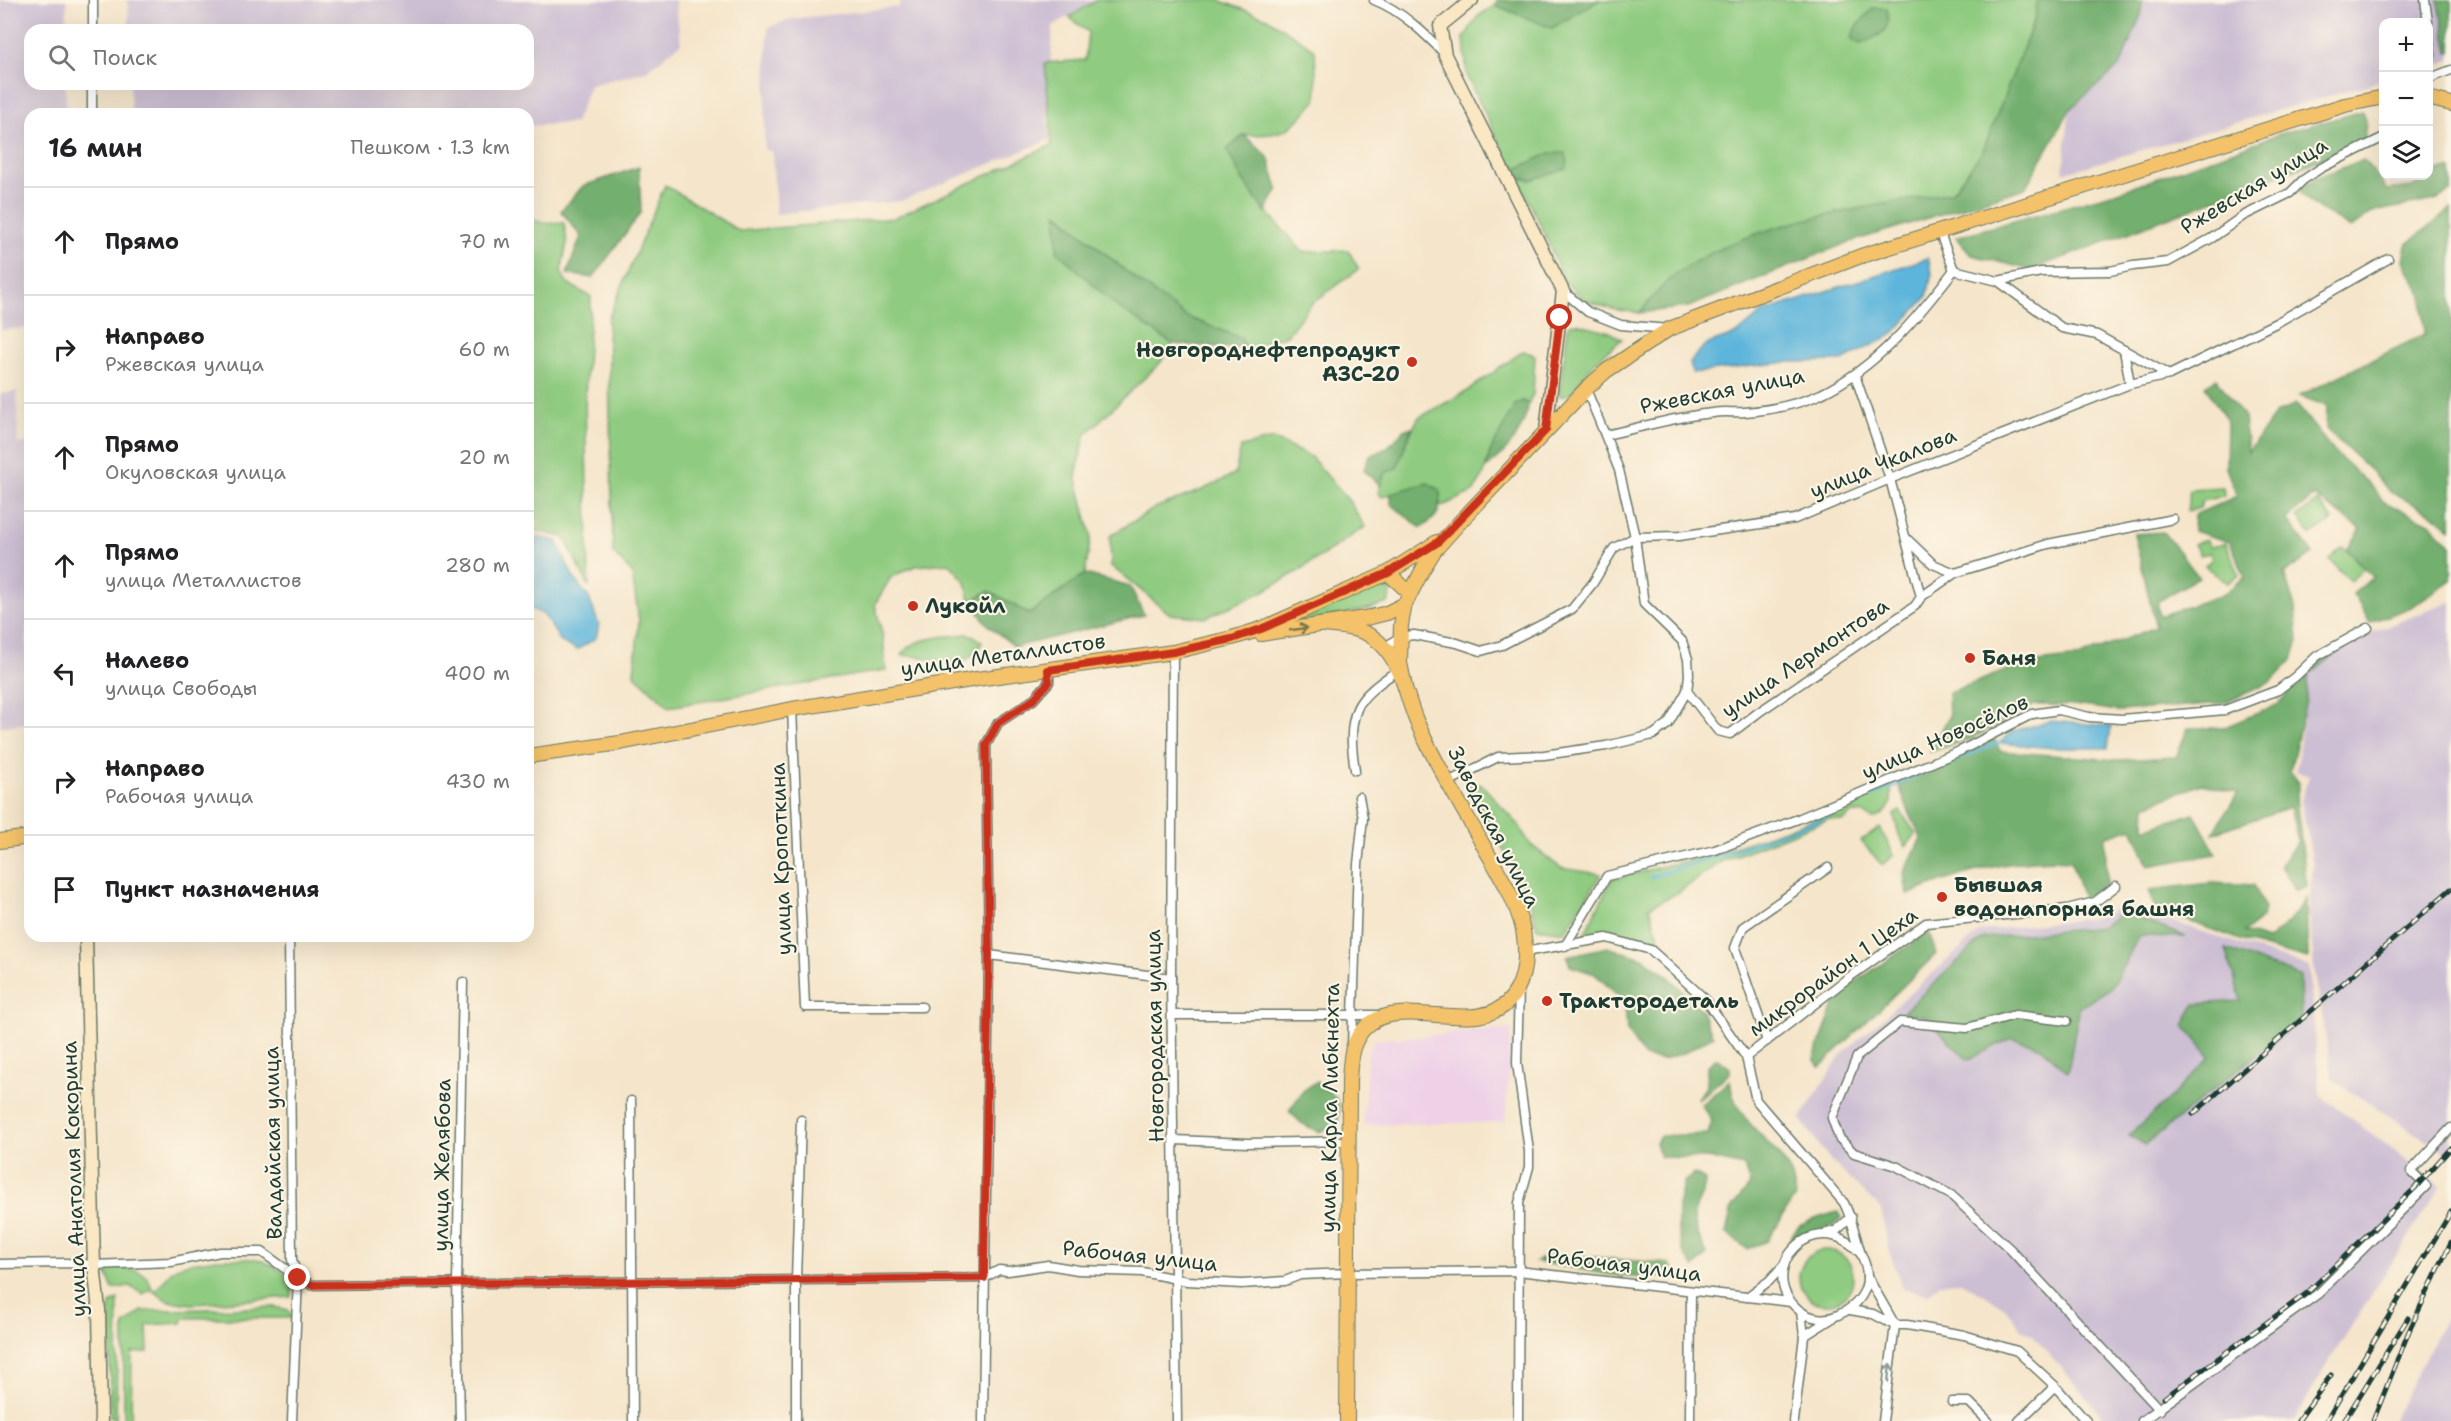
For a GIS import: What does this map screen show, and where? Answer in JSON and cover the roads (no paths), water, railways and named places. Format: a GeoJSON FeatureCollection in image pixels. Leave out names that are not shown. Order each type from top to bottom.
{"type":"FeatureCollection","features":[{"type":"Feature","properties":{"kind":"main road","name":"Ржевская улица"},"geometry":{"type":"LineString","coordinates":[[1459,523],[1605,371],[1669,329],[1861,256],[2345,105],[2379,98]]}},
{"type":"Feature","properties":{"kind":"main road"},"geometry":{"type":"LineString","coordinates":[[2433,100],[2451,105]]}},
{"type":"Feature","properties":{"kind":"main road"},"geometry":{"type":"LineString","coordinates":[[1400,669],[1399,637],[1408,598],[1434,551],[1459,523]]}},
{"type":"Feature","properties":{"kind":"main road","name":"улица Металлистов"},"geometry":{"type":"LineString","coordinates":[[534,755],[620,743],[792,709],[977,679],[1173,652],[1232,639],[1261,629],[1388,573],[1438,542],[1459,523]]}},
{"type":"Feature","properties":{"kind":"main road"},"geometry":{"type":"LineString","coordinates":[[1388,573],[1408,598]]}},
{"type":"Feature","properties":{"kind":"main road"},"geometry":{"type":"LineString","coordinates":[[1232,639],[1379,615],[1408,598]]}},
{"type":"Feature","properties":{"kind":"main road"},"geometry":{"type":"LineString","coordinates":[[1325,625],[1363,631],[1385,648],[1400,669]]}},
{"type":"Feature","properties":{"kind":"main road","name":"Заводская улица"},"geometry":{"type":"LineString","coordinates":[[1400,669],[1415,718],[1511,897],[1522,930],[1524,967],[1519,985]]}},
{"type":"Feature","properties":{"kind":"main road"},"geometry":{"type":"LineString","coordinates":[[0,841],[24,838]]}},
{"type":"Feature","properties":{"kind":"main road"},"geometry":{"type":"LineString","coordinates":[[1351,1057],[1357,1040],[1366,1026],[1387,1015],[1491,1013],[1508,1003],[1519,985]]}},
{"type":"Feature","properties":{"kind":"main road","name":"улица Карла Либкнехта"},"geometry":{"type":"LineString","coordinates":[[1347,1421],[1351,1057]]}},
{"type":"Feature","properties":{"kind":"street"},"geometry":{"type":"LineString","coordinates":[[93,0],[93,24]]}},
{"type":"Feature","properties":{"kind":"street"},"geometry":{"type":"LineString","coordinates":[[1374,0],[1388,6],[1426,34],[1445,55],[1563,291],[1588,312],[1621,325],[1669,329]]}},
{"type":"Feature","properties":{"kind":"street"},"geometry":{"type":"LineString","coordinates":[[1426,34],[1440,26],[1472,0]]}},
{"type":"Feature","properties":{"kind":"street"},"geometry":{"type":"LineString","coordinates":[[2425,0],[2427,18]]}},
{"type":"Feature","properties":{"kind":"street"},"geometry":{"type":"LineString","coordinates":[[1440,26],[1445,55]]}},
{"type":"Feature","properties":{"kind":"street"},"geometry":{"type":"LineString","coordinates":[[2433,77],[2451,70]]}},
{"type":"Feature","properties":{"kind":"street"},"geometry":{"type":"LineString","coordinates":[[92,90],[92,108]]}},
{"type":"Feature","properties":{"kind":"street","name":"Ржевская улица"},"geometry":{"type":"LineString","coordinates":[[1605,435],[1713,412],[1745,412],[1782,406],[1820,394],[1855,375],[1917,318],[1954,270],[1998,281],[2041,272],[2110,272],[2133,266],[2168,262],[2212,238],[2243,216],[2290,193],[2320,168],[2379,139]]}},
{"type":"Feature","properties":{"kind":"street"},"geometry":{"type":"LineString","coordinates":[[1939,231],[1954,270]]}},
{"type":"Feature","properties":{"kind":"street","name":"улица Чкалова"},"geometry":{"type":"LineString","coordinates":[[1635,537],[1679,536],[1795,519],[1890,478],[2130,384],[2169,375],[2278,322],[2388,259]]}},
{"type":"Feature","properties":{"kind":"street"},"geometry":{"type":"LineString","coordinates":[[1998,281],[2062,328],[2097,335],[2169,375]]}},
{"type":"Feature","properties":{"kind":"street"},"geometry":{"type":"LineString","coordinates":[[1546,430],[1563,291]]}},
{"type":"Feature","properties":{"kind":"street"},"geometry":{"type":"LineString","coordinates":[[2124,350],[2130,384]]}},
{"type":"Feature","properties":{"kind":"street"},"geometry":{"type":"LineString","coordinates":[[1855,375],[1890,478],[1921,597]]}},
{"type":"Feature","properties":{"kind":"street"},"geometry":{"type":"LineString","coordinates":[[1448,782],[1498,757],[1606,746],[1653,735],[1668,724],[1687,691],[1688,659],[1682,641],[1644,604],[1635,537],[1619,470],[1586,389]]}},
{"type":"Feature","properties":{"kind":"street","name":"улица Лермонтова"},"geometry":{"type":"LineString","coordinates":[[1687,691],[1718,731],[1730,734],[1758,712],[1915,606],[1921,597],[1954,573],[2048,544],[2174,519]]}},
{"type":"Feature","properties":{"kind":"street"},"geometry":{"type":"LineString","coordinates":[[1385,648],[1399,637],[1414,635],[1457,643],[1481,651],[1502,645],[1572,609],[1593,583],[1614,548],[1635,537]]}},
{"type":"Feature","properties":{"kind":"street"},"geometry":{"type":"LineString","coordinates":[[1905,538],[1933,564],[1954,573]]}},
{"type":"Feature","properties":{"kind":"street","name":"улица Новосёлов"},"geometry":{"type":"LineString","coordinates":[[1565,946],[1607,876],[1715,850],[1798,819],[1960,751],[2032,714],[2059,710],[2089,717],[2122,719],[2225,711],[2278,690],[2317,656],[2368,628]]}},
{"type":"Feature","properties":{"kind":"street","name":"Новгородская улица"},"geometry":{"type":"LineString","coordinates":[[1173,652],[1171,978],[1177,1421]]}},
{"type":"Feature","properties":{"kind":"street"},"geometry":{"type":"LineString","coordinates":[[1355,770],[1351,748],[1357,709],[1366,696],[1400,669]]}},
{"type":"Feature","properties":{"kind":"street"},"geometry":{"type":"LineString","coordinates":[[983,1421],[989,955],[986,745],[998,723],[1033,700],[1049,682],[1048,670]]}},
{"type":"Feature","properties":{"kind":"street","name":"улица Кропоткина"},"geometry":{"type":"LineString","coordinates":[[792,709],[805,1007],[922,1007]]}},
{"type":"Feature","properties":{"kind":"street","name":"улица Карла Либкнехта"},"geometry":{"type":"LineString","coordinates":[[1351,1057],[1358,864],[1363,818],[1359,797]]}},
{"type":"Feature","properties":{"kind":"street"},"geometry":{"type":"LineString","coordinates":[[1767,1041],[1735,948],[1743,927],[1828,868]]}},
{"type":"Feature","properties":{"kind":"street","name":"микрорайон 1 Цеха"},"geometry":{"type":"LineString","coordinates":[[1746,1057],[1848,978],[1926,923],[2067,909],[2095,902],[2116,886]]}},
{"type":"Feature","properties":{"kind":"street"},"geometry":{"type":"LineString","coordinates":[[1524,952],[1607,938],[1651,950],[1706,1000],[1746,1057],[1756,1100],[1844,1203],[1851,1217],[1867,1276],[1895,1325],[1883,1421]]}},
{"type":"Feature","properties":{"kind":"street","name":"улица Анатолия Кокорина"},"geometry":{"type":"LineString","coordinates":[[86,942],[93,1265],[99,1310],[101,1421]]}},
{"type":"Feature","properties":{"kind":"street","name":"Валдайская улица"},"geometry":{"type":"LineString","coordinates":[[289,942],[292,1260],[298,1278],[292,1421]]}},
{"type":"Feature","properties":{"kind":"street"},"geometry":{"type":"LineString","coordinates":[[989,955],[1171,978]]}},
{"type":"Feature","properties":{"kind":"street","name":"улица Желябова"},"geometry":{"type":"LineString","coordinates":[[460,1421],[458,1282],[463,982]]}},
{"type":"Feature","properties":{"kind":"street","name":"Заводская улица"},"geometry":{"type":"LineString","coordinates":[[1518,1421],[1519,1203],[1529,1167],[1529,1151],[1517,1063],[1519,985]]}},
{"type":"Feature","properties":{"kind":"street"},"geometry":{"type":"LineString","coordinates":[[1172,1015],[1387,1015]]}},
{"type":"Feature","properties":{"kind":"street"},"geometry":{"type":"LineString","coordinates":[[2067,1021],[2015,1015],[1967,1028],[1900,1022],[1857,1057],[1832,1118],[1839,1138],[1854,1153],[1896,1166],[1950,1195],[2010,1249],[2160,1410]]}},
{"type":"Feature","properties":{"kind":"street"},"geometry":{"type":"LineString","coordinates":[[631,1101],[633,1421]]}},
{"type":"Feature","properties":{"kind":"street"},"geometry":{"type":"LineString","coordinates":[[796,1421],[796,1280],[801,1120]]}},
{"type":"Feature","properties":{"kind":"street"},"geometry":{"type":"LineString","coordinates":[[2142,1421],[2319,1293],[2426,1186],[2411,1171],[2451,1128]]}},
{"type":"Feature","properties":{"kind":"street"},"geometry":{"type":"LineString","coordinates":[[1174,1140],[1248,1143],[1349,1141]]}},
{"type":"Feature","properties":{"kind":"street"},"geometry":{"type":"LineString","coordinates":[[1832,1318],[1811,1316],[1791,1302],[1783,1283],[1784,1266],[1789,1253],[1799,1243],[1812,1236],[1837,1230],[1851,1217]]}},
{"type":"Feature","properties":{"kind":"street"},"geometry":{"type":"LineString","coordinates":[[1826,1234],[1852,1243],[1861,1254]]}},
{"type":"Feature","properties":{"kind":"street","name":"Рабочая улица"},"geometry":{"type":"LineString","coordinates":[[0,1264],[93,1265],[171,1262],[220,1252],[262,1252],[298,1278],[312,1285],[984,1278],[999,1270],[1008,1271],[1048,1264],[1078,1270],[1142,1272],[1175,1278],[1242,1284],[1285,1281],[1300,1275],[1518,1271],[1791,1302]]}},
{"type":"Feature","properties":{"kind":"street"},"geometry":{"type":"LineString","coordinates":[[1747,1297],[1769,1281],[1784,1266]]}},
{"type":"Feature","properties":{"kind":"street"},"geometry":{"type":"LineString","coordinates":[[1804,1336],[1832,1318],[1850,1310],[1861,1299],[1867,1276]]}},
{"type":"Feature","properties":{"kind":"street"},"geometry":{"type":"LineString","coordinates":[[1690,1421],[1691,1292]]}},
{"type":"Feature","properties":{"kind":"street"},"geometry":{"type":"LineString","coordinates":[[1850,1310],[1873,1314],[1895,1325],[1907,1324],[1964,1335],[2017,1351],[2055,1386],[2086,1421]]}},
{"type":"Feature","properties":{"kind":"street"},"geometry":{"type":"LineString","coordinates":[[1794,1421],[1804,1336],[1801,1311]]}},
{"type":"Feature","properties":{"kind":"street"},"geometry":{"type":"LineString","coordinates":[[2019,1421],[2055,1386]]}},
{"type":"Feature","properties":{"kind":"street"},"geometry":{"type":"LineString","coordinates":[[1952,1402],[1969,1402],[1988,1421]]}},
{"type":"Feature","properties":{"kind":"water"},"geometry":{"type":"Polygon","coordinates":[[[1928,258],[1932,273],[1927,297],[1892,335],[1842,361],[1789,362],[1692,373],[1690,362],[1705,345],[1737,334],[1763,312],[1928,258]]]}},
{"type":"Feature","properties":{"kind":"water"},"geometry":{"type":"Polygon","coordinates":[[[534,537],[557,541],[573,577],[589,598],[599,625],[596,638],[577,650],[561,642],[544,615],[534,610],[534,537]]]}},
{"type":"Feature","properties":{"kind":"water"},"geometry":{"type":"Polygon","coordinates":[[[2051,721],[2111,726],[2108,748],[2053,748],[2000,743],[2013,731],[2051,721]]]}},
{"type":"Feature","properties":{"kind":"waterway"},"geometry":{"type":"LineString","coordinates":[[1650,877],[1719,856],[1819,820],[1936,767],[2000,743]]}},
{"type":"Feature","properties":{"kind":"railway"},"geometry":{"type":"LineString","coordinates":[[2193,1114],[2451,889]]}},
{"type":"Feature","properties":{"kind":"railway"},"geometry":{"type":"LineString","coordinates":[[2164,1398],[2307,1293],[2415,1188],[2451,1148]]}},
{"type":"Feature","properties":{"kind":"railway"},"geometry":{"type":"LineString","coordinates":[[2326,1421],[2451,1212]]}},
{"type":"Feature","properties":{"kind":"railway"},"geometry":{"type":"LineString","coordinates":[[2373,1421],[2409,1331],[2451,1242]]}},
{"type":"Feature","properties":{"kind":"railway"},"geometry":{"type":"LineString","coordinates":[[2344,1421],[2408,1318]]}},
{"type":"Feature","properties":{"kind":"railway"},"geometry":{"type":"LineString","coordinates":[[2298,1421],[2331,1375]]}},
{"type":"Feature","properties":{"kind":"place","name":"Новгороднефтепродукт АЗС-20"},"geometry":{"type":"Point","coordinates":[1412,362]}},
{"type":"Feature","properties":{"kind":"place","name":"Лукойл"},"geometry":{"type":"Point","coordinates":[913,606]}},
{"type":"Feature","properties":{"kind":"place","name":"Баня"},"geometry":{"type":"Point","coordinates":[1970,658]}},
{"type":"Feature","properties":{"kind":"place","name":"Бывшая водонапорная башня"},"geometry":{"type":"Point","coordinates":[1942,897]}},
{"type":"Feature","properties":{"kind":"place","name":"Трактородеталь"},"geometry":{"type":"Point","coordinates":[1547,1001]}}]}
